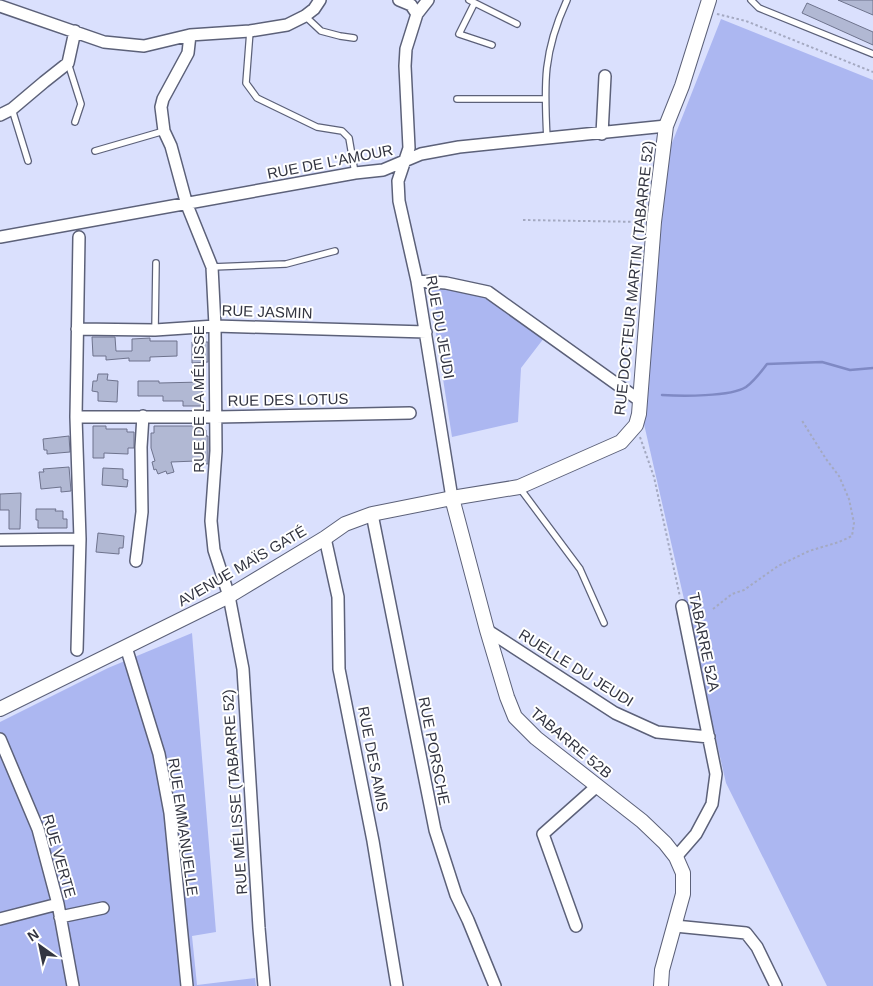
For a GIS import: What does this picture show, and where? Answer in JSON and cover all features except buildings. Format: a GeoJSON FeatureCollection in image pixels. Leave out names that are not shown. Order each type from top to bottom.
{"type":"FeatureCollection","features":[{"type":"Feature","properties":{"kind":"street"},"geometry":{"type":"LineString","coordinates":[[0,6],[104,42],[144,46],[190,35],[250,31],[287,25],[305,16],[320,0]]}},
{"type":"Feature","properties":{"kind":"street"},"geometry":{"type":"LineString","coordinates":[[399,0],[410,5],[417,14],[428,0]]}},
{"type":"Feature","properties":{"kind":"street","name":"RUE DOCTEUR MARTIN (TABARRE 52)"},"geometry":{"type":"LineString","coordinates":[[452,498],[519,487],[621,442],[636,425],[639,414],[654,222],[666,126],[682,86],[707,6]]}},
{"type":"Feature","properties":{"kind":"street","name":"RUE DU JEUDI"},"geometry":{"type":"LineString","coordinates":[[417,14],[406,49],[405,66],[409,148],[398,181],[399,200],[417,281],[452,498]]}},
{"type":"Feature","properties":{"kind":"street"},"geometry":{"type":"LineString","coordinates":[[0,115],[12,109],[68,64],[75,31]]}},
{"type":"Feature","properties":{"kind":"street","name":"RUE DE LA MÉLISSE"},"geometry":{"type":"LineString","coordinates":[[190,35],[188,53],[163,99],[161,107],[164,131],[171,146],[187,204],[212,267],[215,326],[216,451],[211,521],[214,550],[229,596]]}},
{"type":"Feature","properties":{"kind":"street"},"geometry":{"type":"LineString","coordinates":[[602,134],[605,76]]}},
{"type":"Feature","properties":{"kind":"street","name":"RUE DE L'AMOUR"},"geometry":{"type":"LineString","coordinates":[[0,237],[355,173],[383,170],[421,154],[460,147],[666,126]]}},
{"type":"Feature","properties":{"kind":"street"},"geometry":{"type":"LineString","coordinates":[[77,650],[80,539],[76,417],[79,237]]}},
{"type":"Feature","properties":{"kind":"street"},"geometry":{"type":"LineString","coordinates":[[417,281],[446,283],[488,292],[639,400]]}},
{"type":"Feature","properties":{"kind":"street","name":"RUE JASMIN"},"geometry":{"type":"LineString","coordinates":[[77,328],[155,330],[215,326],[426,332]]}},
{"type":"Feature","properties":{"kind":"street","name":"RUE DES LOTUS"},"geometry":{"type":"LineString","coordinates":[[76,417],[216,417],[410,413]]}},
{"type":"Feature","properties":{"kind":"street"},"geometry":{"type":"LineString","coordinates":[[136,561],[142,512],[141,447],[144,416]]}},
{"type":"Feature","properties":{"kind":"street","name":"AVENUE MAÏS GATÉ"},"geometry":{"type":"LineString","coordinates":[[0,709],[229,596],[345,524],[372,514],[452,498]]}},
{"type":"Feature","properties":{"kind":"street","name":"TABARRE 52B"},"geometry":{"type":"LineString","coordinates":[[452,498],[487,630],[507,698],[515,717],[536,738],[642,821],[676,857],[684,873],[683,894],[662,970],[661,986]]}},
{"type":"Feature","properties":{"kind":"street","name":"RUE PORSCHE"},"geometry":{"type":"LineString","coordinates":[[372,514],[435,830],[456,895],[495,986]]}},
{"type":"Feature","properties":{"kind":"street","name":"RUE DES AMIS"},"geometry":{"type":"LineString","coordinates":[[325,538],[338,597],[339,669],[373,841],[397,986]]}},
{"type":"Feature","properties":{"kind":"street"},"geometry":{"type":"LineString","coordinates":[[0,540],[80,539]]}},
{"type":"Feature","properties":{"kind":"street","name":"RUE MÉLISSE (TABARRE 52)"},"geometry":{"type":"LineString","coordinates":[[229,596],[243,669],[264,986]]}},
{"type":"Feature","properties":{"kind":"street","name":"TABARRE 52A"},"geometry":{"type":"LineString","coordinates":[[676,857],[696,834],[712,804],[716,774],[682,606]]}},
{"type":"Feature","properties":{"kind":"street","name":"RUELLE DU JEUDI"},"geometry":{"type":"LineString","coordinates":[[487,630],[615,713],[657,732],[709,737]]}},
{"type":"Feature","properties":{"kind":"street","name":"RUE EMMANUELLE"},"geometry":{"type":"LineString","coordinates":[[126,647],[159,754],[170,814],[187,986]]}},
{"type":"Feature","properties":{"kind":"street","name":"RUE VERTE"},"geometry":{"type":"LineString","coordinates":[[0,740],[38,829],[58,904],[73,986]]}},
{"type":"Feature","properties":{"kind":"street"},"geometry":{"type":"LineString","coordinates":[[576,926],[543,834],[597,786]]}},
{"type":"Feature","properties":{"kind":"street"},"geometry":{"type":"LineString","coordinates":[[0,919],[58,904]]}},
{"type":"Feature","properties":{"kind":"street"},"geometry":{"type":"LineString","coordinates":[[60,917],[104,908]]}},
{"type":"Feature","properties":{"kind":"street"},"geometry":{"type":"LineString","coordinates":[[675,926],[746,933],[757,947],[776,986]]}},
{"type":"Feature","properties":{"kind":"lane"},"geometry":{"type":"LineString","coordinates":[[547,139],[545,71],[556,24],[567,0]]}},
{"type":"Feature","properties":{"kind":"lane"},"geometry":{"type":"LineString","coordinates":[[751,0],[758,8],[873,54]]}},
{"type":"Feature","properties":{"kind":"lane"},"geometry":{"type":"LineString","coordinates":[[492,45],[460,34],[472,2],[517,24]]}},
{"type":"Feature","properties":{"kind":"lane"},"geometry":{"type":"LineString","coordinates":[[305,16],[321,31],[354,38]]}},
{"type":"Feature","properties":{"kind":"lane"},"geometry":{"type":"LineString","coordinates":[[250,31],[246,82],[257,98],[317,128],[342,131],[349,138],[355,173]]}},
{"type":"Feature","properties":{"kind":"lane"},"geometry":{"type":"LineString","coordinates":[[68,64],[81,104],[75,122]]}},
{"type":"Feature","properties":{"kind":"lane"},"geometry":{"type":"LineString","coordinates":[[458,99],[545,99]]}},
{"type":"Feature","properties":{"kind":"lane"},"geometry":{"type":"LineString","coordinates":[[12,109],[28,161]]}},
{"type":"Feature","properties":{"kind":"lane"},"geometry":{"type":"LineString","coordinates":[[95,151],[164,131]]}},
{"type":"Feature","properties":{"kind":"lane"},"geometry":{"type":"LineString","coordinates":[[212,267],[286,264],[334,251]]}},
{"type":"Feature","properties":{"kind":"lane"},"geometry":{"type":"LineString","coordinates":[[155,330],[156,263]]}},
{"type":"Feature","properties":{"kind":"lane"},"geometry":{"type":"LineString","coordinates":[[519,487],[580,569],[604,623]]}},
{"type":"Feature","properties":{"kind":"path"},"geometry":{"type":"LineString","coordinates":[[707,6],[873,72]]}},
{"type":"Feature","properties":{"kind":"path"},"geometry":{"type":"LineString","coordinates":[[523,220],[654,222]]}},
{"type":"Feature","properties":{"kind":"path"},"geometry":{"type":"LineString","coordinates":[[713,609],[732,594],[744,590],[778,566],[809,551],[852,536],[854,523],[849,499],[839,476],[801,419]]}},
{"type":"Feature","properties":{"kind":"path","name":"TABARRE 52A"},"geometry":{"type":"LineString","coordinates":[[636,425],[654,477],[682,606]]}},
{"type":"Feature","properties":{"kind":"shaded area"},"geometry":{"type":"Polygon","coordinates":[[[721,19],[873,80],[873,986],[827,986],[726,783],[644,424],[652,310],[670,148],[721,19]]]}},
{"type":"Feature","properties":{"kind":"shaded area"},"geometry":{"type":"Polygon","coordinates":[[[448,287],[491,297],[544,338],[521,368],[518,422],[452,437],[435,327],[436,304],[429,289],[448,287]]]}},
{"type":"Feature","properties":{"kind":"shaded area"},"geometry":{"type":"Polygon","coordinates":[[[192,633],[216,932],[192,936],[197,985],[255,978],[256,986],[0,986],[0,722],[108,668],[192,633]]]}},
{"type":"Feature","properties":{"kind":"waterway"},"geometry":{"type":"LineString","coordinates":[[662,395],[681,396],[729,393],[746,387],[767,364],[822,362],[850,370],[873,368]]}}]}
